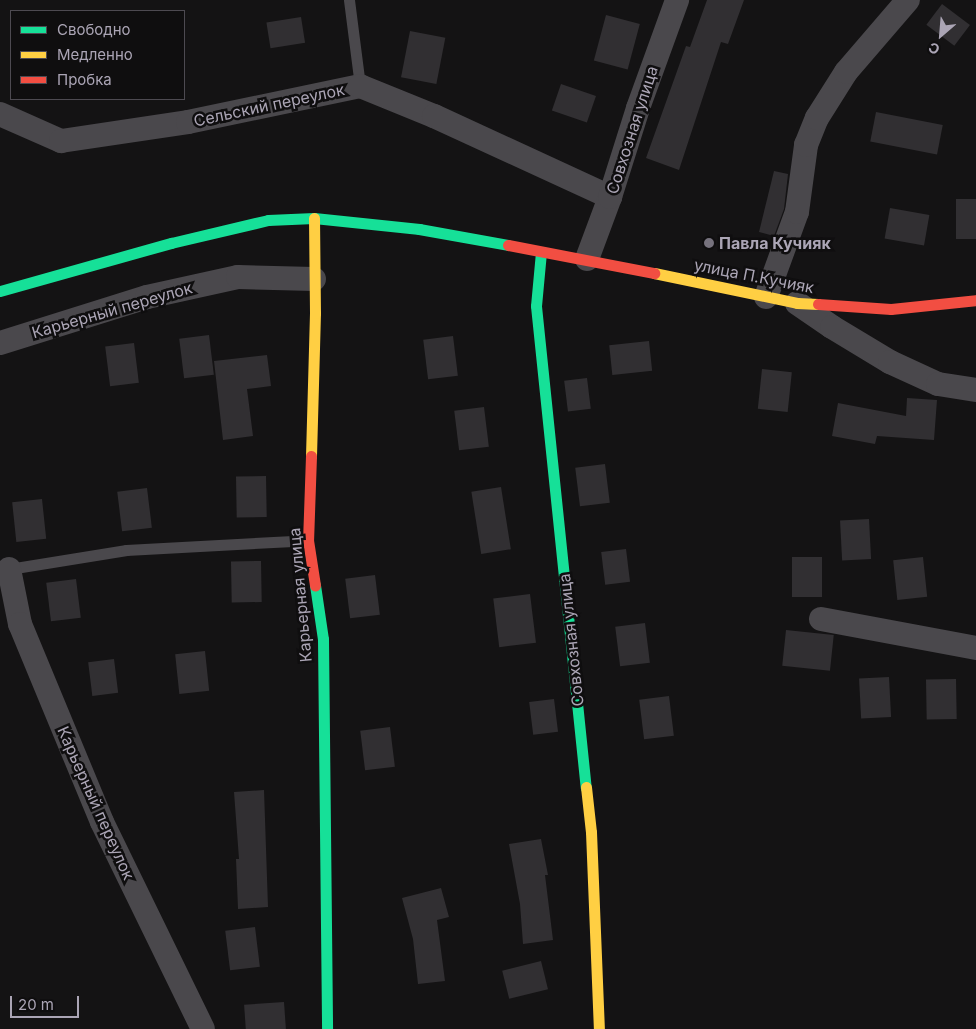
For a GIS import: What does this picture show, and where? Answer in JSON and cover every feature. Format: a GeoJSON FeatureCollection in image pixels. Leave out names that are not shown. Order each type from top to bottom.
{"type":"FeatureCollection","features":[{"type":"Feature","properties":{"kind":"street","name":"Совхозная улица"},"geometry":{"type":"LineString","coordinates":[[587,259],[677,0]]}},
{"type":"Feature","properties":{"kind":"street"},"geometry":{"type":"LineString","coordinates":[[766,297],[797,212],[806,145],[817,118],[846,72],[908,0]]}},
{"type":"Feature","properties":{"kind":"street","name":"Сельский переулок"},"geometry":{"type":"LineString","coordinates":[[0,114],[61,141],[188,122],[360,86],[434,116],[610,197]]}},
{"type":"Feature","properties":{"kind":"street","name":"улица П.Кучияк"},"geometry":{"type":"LineString","coordinates":[[0,291],[171,242],[268,220],[314,218],[419,229],[587,259],[797,303],[891,309],[976,300]]}},
{"type":"Feature","properties":{"kind":"street","name":"Карьерная улица"},"geometry":{"type":"LineString","coordinates":[[314,218],[315,313],[308,540],[323,639],[327,1029]]}},
{"type":"Feature","properties":{"kind":"street","name":"Совхозная улица"},"geometry":{"type":"LineString","coordinates":[[541,252],[536,306],[591,832],[599,1029]]}},
{"type":"Feature","properties":{"kind":"street","name":"Карьерный переулок"},"geometry":{"type":"LineString","coordinates":[[0,343],[147,297],[238,277],[314,279]]}},
{"type":"Feature","properties":{"kind":"street"},"geometry":{"type":"LineString","coordinates":[[797,303],[832,327],[890,362],[938,384],[976,390]]}},
{"type":"Feature","properties":{"kind":"street","name":"Карьерный переулок"},"geometry":{"type":"LineString","coordinates":[[9,569],[20,624],[102,822],[203,1029]]}},
{"type":"Feature","properties":{"kind":"street"},"geometry":{"type":"LineString","coordinates":[[821,619],[976,648]]}},
{"type":"Feature","properties":{"kind":"lane"},"geometry":{"type":"LineString","coordinates":[[349,0],[360,86]]}},
{"type":"Feature","properties":{"kind":"lane"},"geometry":{"type":"LineString","coordinates":[[9,569],[126,550],[308,540]]}},
{"type":"Feature","properties":{"kind":"building"},"geometry":{"type":"Polygon","coordinates":[[[707,0],[744,0],[728,44],[721,42],[679,170],[646,158],[686,46],[690,47],[707,0]]]}},
{"type":"Feature","properties":{"kind":"building"},"geometry":{"type":"Polygon","coordinates":[[[942,4],[970,25],[954,46],[926,25],[942,4]]]}},
{"type":"Feature","properties":{"kind":"building"},"geometry":{"type":"Polygon","coordinates":[[[606,15],[640,24],[628,69],[594,60],[606,15]]]}},
{"type":"Feature","properties":{"kind":"building"},"geometry":{"type":"Polygon","coordinates":[[[301,17],[305,43],[270,48],[266,22],[301,17]]]}},
{"type":"Feature","properties":{"kind":"building"},"geometry":{"type":"Polygon","coordinates":[[[410,31],[445,38],[436,84],[401,77],[410,31]]]}},
{"type":"Feature","properties":{"kind":"building"},"geometry":{"type":"Polygon","coordinates":[[[561,84],[596,96],[587,123],[552,110],[561,84]]]}},
{"type":"Feature","properties":{"kind":"building"},"geometry":{"type":"Polygon","coordinates":[[[876,112],[943,125],[937,154],[870,141],[876,112]]]}},
{"type":"Feature","properties":{"kind":"building"},"geometry":{"type":"Polygon","coordinates":[[[774,171],[788,174],[784,209],[774,236],[759,232],[774,171]]]}},
{"type":"Feature","properties":{"kind":"building"},"geometry":{"type":"Polygon","coordinates":[[[956,199],[976,199],[976,239],[956,239],[956,199]]]}},
{"type":"Feature","properties":{"kind":"building"},"geometry":{"type":"Polygon","coordinates":[[[890,208],[929,215],[924,245],[885,239],[890,208]]]}},
{"type":"Feature","properties":{"kind":"building"},"geometry":{"type":"Polygon","coordinates":[[[209,335],[214,375],[184,378],[179,339],[209,335]]]}},
{"type":"Feature","properties":{"kind":"building"},"geometry":{"type":"Polygon","coordinates":[[[453,336],[458,376],[428,379],[423,340],[453,336]]]}},
{"type":"Feature","properties":{"kind":"building"},"geometry":{"type":"Polygon","coordinates":[[[649,341],[652,371],[612,375],[609,345],[649,341]]]}},
{"type":"Feature","properties":{"kind":"building"},"geometry":{"type":"Polygon","coordinates":[[[134,343],[139,383],[110,386],[105,347],[134,343]]]}},
{"type":"Feature","properties":{"kind":"building"},"geometry":{"type":"Polygon","coordinates":[[[267,355],[271,386],[247,389],[253,436],[223,440],[214,361],[267,355]]]}},
{"type":"Feature","properties":{"kind":"building"},"geometry":{"type":"Polygon","coordinates":[[[762,369],[792,372],[788,412],[758,409],[762,369]]]}},
{"type":"Feature","properties":{"kind":"building"},"geometry":{"type":"Polygon","coordinates":[[[587,378],[591,409],[568,412],[564,381],[587,378]]]}},
{"type":"Feature","properties":{"kind":"building"},"geometry":{"type":"Polygon","coordinates":[[[907,398],[937,400],[934,440],[877,436],[875,444],[832,436],[838,403],[906,416],[907,398]]]}},
{"type":"Feature","properties":{"kind":"building"},"geometry":{"type":"Polygon","coordinates":[[[484,407],[489,447],[459,450],[454,411],[484,407]]]}},
{"type":"Feature","properties":{"kind":"building"},"geometry":{"type":"Polygon","coordinates":[[[605,464],[610,503],[580,506],[575,468],[605,464]]]}},
{"type":"Feature","properties":{"kind":"building"},"geometry":{"type":"Polygon","coordinates":[[[266,476],[267,517],[237,518],[236,477],[266,476]]]}},
{"type":"Feature","properties":{"kind":"building"},"geometry":{"type":"Polygon","coordinates":[[[501,487],[511,549],[481,554],[471,492],[501,487]]]}},
{"type":"Feature","properties":{"kind":"building"},"geometry":{"type":"Polygon","coordinates":[[[147,488],[152,528],[122,531],[117,492],[147,488]]]}},
{"type":"Feature","properties":{"kind":"building"},"geometry":{"type":"Polygon","coordinates":[[[42,499],[46,539],[16,542],[12,502],[42,499]]]}},
{"type":"Feature","properties":{"kind":"building"},"geometry":{"type":"Polygon","coordinates":[[[869,519],[871,559],[842,560],[840,521],[869,519]]]}},
{"type":"Feature","properties":{"kind":"building"},"geometry":{"type":"Polygon","coordinates":[[[626,549],[630,582],[605,585],[601,552],[626,549]]]}},
{"type":"Feature","properties":{"kind":"building"},"geometry":{"type":"Polygon","coordinates":[[[792,557],[822,557],[822,597],[792,597],[792,557]]]}},
{"type":"Feature","properties":{"kind":"building"},"geometry":{"type":"Polygon","coordinates":[[[923,557],[927,597],[897,600],[893,560],[923,557]]]}},
{"type":"Feature","properties":{"kind":"building"},"geometry":{"type":"Polygon","coordinates":[[[261,561],[262,602],[232,603],[231,562],[261,561]]]}},
{"type":"Feature","properties":{"kind":"building"},"geometry":{"type":"Polygon","coordinates":[[[375,575],[380,615],[350,618],[345,579],[375,575]]]}},
{"type":"Feature","properties":{"kind":"building"},"geometry":{"type":"Polygon","coordinates":[[[76,579],[81,618],[51,621],[46,583],[76,579]]]}},
{"type":"Feature","properties":{"kind":"building"},"geometry":{"type":"Polygon","coordinates":[[[530,594],[536,643],[499,647],[493,599],[530,594]]]}},
{"type":"Feature","properties":{"kind":"building"},"geometry":{"type":"Polygon","coordinates":[[[645,623],[650,663],[620,666],[615,627],[645,623]]]}},
{"type":"Feature","properties":{"kind":"building"},"geometry":{"type":"Polygon","coordinates":[[[786,630],[834,635],[830,671],[782,666],[786,630]]]}},
{"type":"Feature","properties":{"kind":"building"},"geometry":{"type":"Polygon","coordinates":[[[205,651],[209,691],[179,694],[175,654],[205,651]]]}},
{"type":"Feature","properties":{"kind":"building"},"geometry":{"type":"Polygon","coordinates":[[[114,659],[118,693],[92,696],[88,662],[114,659]]]}},
{"type":"Feature","properties":{"kind":"building"},"geometry":{"type":"Polygon","coordinates":[[[889,677],[891,717],[861,719],[859,679],[889,677]]]}},
{"type":"Feature","properties":{"kind":"building"},"geometry":{"type":"Polygon","coordinates":[[[956,679],[957,719],[927,720],[926,680],[956,679]]]}},
{"type":"Feature","properties":{"kind":"building"},"geometry":{"type":"Polygon","coordinates":[[[669,696],[674,736],[644,739],[639,700],[669,696]]]}},
{"type":"Feature","properties":{"kind":"building"},"geometry":{"type":"Polygon","coordinates":[[[554,699],[558,732],[533,735],[529,702],[554,699]]]}},
{"type":"Feature","properties":{"kind":"building"},"geometry":{"type":"Polygon","coordinates":[[[390,727],[395,767],[365,770],[360,731],[390,727]]]}},
{"type":"Feature","properties":{"kind":"building"},"geometry":{"type":"Polygon","coordinates":[[[264,790],[268,907],[238,909],[236,859],[239,859],[234,792],[264,790]]]}},
{"type":"Feature","properties":{"kind":"building"},"geometry":{"type":"Polygon","coordinates":[[[541,839],[548,875],[545,875],[553,940],[523,944],[520,904],[509,844],[541,839]]]}},
{"type":"Feature","properties":{"kind":"building"},"geometry":{"type":"Polygon","coordinates":[[[441,888],[449,917],[437,920],[445,981],[418,984],[413,939],[402,898],[441,888]]]}},
{"type":"Feature","properties":{"kind":"building"},"geometry":{"type":"Polygon","coordinates":[[[255,927],[260,967],[230,970],[225,931],[255,927]]]}},
{"type":"Feature","properties":{"kind":"building"},"geometry":{"type":"Polygon","coordinates":[[[541,961],[548,989],[509,999],[502,971],[541,961]]]}},
{"type":"Feature","properties":{"kind":"building"},"geometry":{"type":"Polygon","coordinates":[[[284,1002],[286,1029],[246,1029],[244,1005],[284,1002]]]}},
{"type":"Feature","properties":{"kind":"traffic: fast"},"geometry":{"type":"LineString","coordinates":[[0,291],[171,243],[268,220],[314,218],[419,229],[508,245]]}},
{"type":"Feature","properties":{"kind":"traffic: fast"},"geometry":{"type":"LineString","coordinates":[[541,252],[536,306],[586,787]]}},
{"type":"Feature","properties":{"kind":"traffic: fast"},"geometry":{"type":"LineString","coordinates":[[315,585],[323,639],[327,1029]]}},
{"type":"Feature","properties":{"kind":"traffic: slow"},"geometry":{"type":"LineString","coordinates":[[311,456],[315,313],[314,218]]}},
{"type":"Feature","properties":{"kind":"traffic: slow"},"geometry":{"type":"LineString","coordinates":[[654,273],[797,303],[818,304]]}},
{"type":"Feature","properties":{"kind":"traffic: slow"},"geometry":{"type":"LineString","coordinates":[[586,787],[591,832],[599,1029]]}},
{"type":"Feature","properties":{"kind":"traffic: jam"},"geometry":{"type":"LineString","coordinates":[[508,245],[654,273]]}},
{"type":"Feature","properties":{"kind":"traffic: jam"},"geometry":{"type":"LineString","coordinates":[[818,304],[891,309],[976,300]]}},
{"type":"Feature","properties":{"kind":"traffic: jam"},"geometry":{"type":"LineString","coordinates":[[311,456],[308,540],[315,585]]}},
{"type":"Feature","properties":{"kind":"place","name":"Павла Кучияк"},"geometry":{"type":"Point","coordinates":[709,243]}}]}
